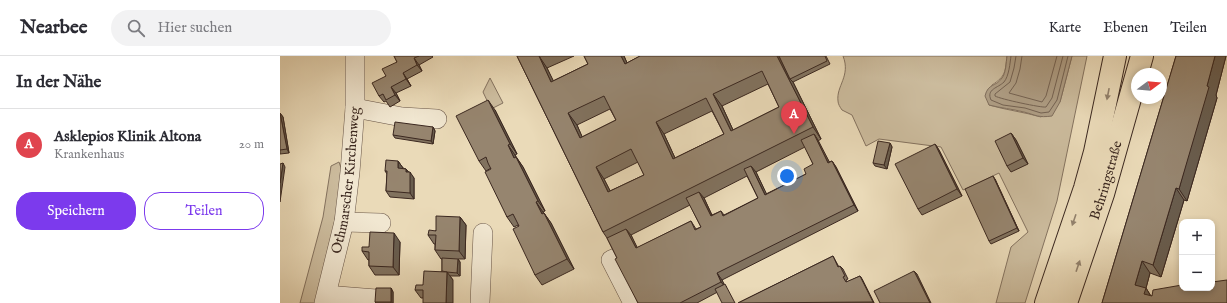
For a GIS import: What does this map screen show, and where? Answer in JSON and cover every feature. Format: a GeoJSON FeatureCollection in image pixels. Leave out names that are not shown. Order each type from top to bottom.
{"type":"FeatureCollection","features":[{"type":"Feature","properties":{"kind":"main road","name":"Behringstraße"},"geometry":{"type":"LineString","coordinates":[[1046,303],[1085,188],[1095,152],[1115,56]]}},
{"type":"Feature","properties":{"kind":"main road","name":"Behringstraße"},"geometry":{"type":"LineString","coordinates":[[1066,303],[1103,194],[1142,56]]}},
{"type":"Feature","properties":{"kind":"street","name":"Othmarscher Kirchenweg"},"geometry":{"type":"LineString","coordinates":[[326,298],[344,222],[350,172],[355,108],[355,56]]}},
{"type":"Feature","properties":{"kind":"street"},"geometry":{"type":"LineString","coordinates":[[355,108],[402,117],[436,119]]}},
{"type":"Feature","properties":{"kind":"street"},"geometry":{"type":"LineString","coordinates":[[344,222],[381,223]]}},
{"type":"Feature","properties":{"kind":"street"},"geometry":{"type":"LineString","coordinates":[[480,303],[483,233]]}},
{"type":"Feature","properties":{"kind":"street"},"geometry":{"type":"LineString","coordinates":[[618,257],[612,260],[633,303]]}},
{"type":"Feature","properties":{"kind":"street"},"geometry":{"type":"LineString","coordinates":[[326,298],[338,296],[376,299]]}},
{"type":"Feature","properties":{"kind":"shaded area"},"geometry":{"type":"Polygon","coordinates":[[[843,56],[1007,56],[1004,73],[1000,79],[992,85],[989,105],[1041,117],[1060,102],[1072,56],[1087,56],[1057,201],[1025,303],[996,303],[1011,247],[1028,232],[999,173],[963,190],[941,147],[879,139],[866,146],[852,115],[842,110],[838,103],[839,90],[845,69],[843,56]]]}},
{"type":"Feature","properties":{"kind":"shaded area"},"geometry":{"type":"Polygon","coordinates":[[[490,78],[503,103],[491,109],[483,92],[490,78]]]}},
{"type":"Feature","properties":{"kind":"shaded area"},"geometry":{"type":"Polygon","coordinates":[[[339,162],[343,174],[336,221],[315,303],[300,303],[323,217],[331,166],[339,162]]]}},
{"type":"Feature","properties":{"kind":"water"},"geometry":{"type":"Polygon","coordinates":[[[1007,56],[1072,56],[1060,102],[1052,116],[1040,116],[989,105],[985,96],[986,92],[990,87],[1000,81],[1003,76],[1006,68],[1007,56]]]}},
{"type":"Feature","properties":{"kind":"building"},"geometry":{"type":"Polygon","coordinates":[[[394,56],[419,56],[414,58],[417,65],[403,73],[406,79],[391,87],[395,95],[386,100],[383,94],[379,96],[372,83],[386,76],[382,69],[397,62],[394,56]]]}},
{"type":"Feature","properties":{"kind":"building"},"geometry":{"type":"Polygon","coordinates":[[[517,56],[539,56],[551,82],[588,64],[584,56],[621,56],[625,64],[640,56],[777,56],[813,127],[603,232],[517,56]],[[762,71],[713,94],[731,131],[779,107],[762,71]],[[604,96],[568,113],[580,138],[616,120],[604,96]],[[706,98],[656,122],[673,159],[724,134],[706,98]],[[631,149],[596,167],[608,192],[644,175],[631,149]]]}},
{"type":"Feature","properties":{"kind":"building"},"geometry":{"type":"Polygon","coordinates":[[[779,56],[825,56],[827,61],[790,79],[779,56]]]}},
{"type":"Feature","properties":{"kind":"building"},"geometry":{"type":"Polygon","coordinates":[[[1176,56],[1215,56],[1207,86],[1209,87],[1179,189],[1176,188],[1153,265],[1142,261],[1135,285],[1146,288],[1144,294],[1152,296],[1153,290],[1179,286],[1179,291],[1215,291],[1215,282],[1227,280],[1227,303],[1102,303],[1162,104],[1167,104],[1167,86],[1176,56]]]}},
{"type":"Feature","properties":{"kind":"building"},"geometry":{"type":"Polygon","coordinates":[[[488,100],[510,144],[508,145],[514,158],[516,157],[538,201],[536,202],[542,214],[544,213],[567,259],[535,275],[513,229],[519,226],[513,214],[507,217],[485,172],[491,169],[486,157],[479,161],[456,116],[488,100]]]}},
{"type":"Feature","properties":{"kind":"building"},"geometry":{"type":"Polygon","coordinates":[[[280,113],[287,149],[280,150],[280,113]]]}},
{"type":"Feature","properties":{"kind":"building"},"geometry":{"type":"Polygon","coordinates":[[[395,122],[433,127],[431,141],[393,135],[395,122]]]}},
{"type":"Feature","properties":{"kind":"building"},"geometry":{"type":"Polygon","coordinates":[[[1011,133],[1023,158],[1007,166],[995,141],[1011,133]]]}},
{"type":"Feature","properties":{"kind":"building"},"geometry":{"type":"Polygon","coordinates":[[[814,134],[828,163],[832,161],[854,205],[717,273],[721,282],[680,303],[638,303],[615,259],[617,258],[607,238],[626,229],[636,248],[691,221],[695,230],[701,227],[686,198],[699,192],[711,216],[721,211],[723,216],[758,198],[744,169],[751,166],[765,195],[806,174],[804,169],[813,164],[801,140],[814,134]]]}},
{"type":"Feature","properties":{"kind":"building"},"geometry":{"type":"Polygon","coordinates":[[[878,141],[890,143],[884,165],[873,163],[878,141]]]}},
{"type":"Feature","properties":{"kind":"building"},"geometry":{"type":"Polygon","coordinates":[[[935,144],[957,189],[918,209],[895,164],[935,144]]]}},
{"type":"Feature","properties":{"kind":"building"},"geometry":{"type":"Polygon","coordinates":[[[386,160],[398,161],[398,168],[406,169],[406,172],[410,172],[410,193],[386,191],[386,160]]]}},
{"type":"Feature","properties":{"kind":"building"},"geometry":{"type":"Polygon","coordinates":[[[283,163],[280,183],[280,164],[283,163]]]}},
{"type":"Feature","properties":{"kind":"building"},"geometry":{"type":"Polygon","coordinates":[[[993,176],[1017,228],[989,241],[965,189],[993,176]]]}},
{"type":"Feature","properties":{"kind":"building"},"geometry":{"type":"Polygon","coordinates":[[[436,216],[460,217],[459,251],[435,250],[436,235],[428,235],[429,230],[436,231],[436,216]]]}},
{"type":"Feature","properties":{"kind":"building"},"geometry":{"type":"Polygon","coordinates":[[[370,232],[394,233],[393,267],[369,266],[369,252],[362,251],[362,247],[369,247],[370,232]]]}},
{"type":"Feature","properties":{"kind":"building"},"geometry":{"type":"Polygon","coordinates":[[[833,256],[838,267],[840,266],[845,276],[843,277],[846,282],[860,276],[873,302],[738,303],[833,256]]]}},
{"type":"Feature","properties":{"kind":"building"},"geometry":{"type":"Polygon","coordinates":[[[442,258],[458,259],[457,273],[442,271],[442,258]]]}},
{"type":"Feature","properties":{"kind":"building"},"geometry":{"type":"Polygon","coordinates":[[[424,271],[447,272],[446,303],[423,303],[423,290],[415,290],[416,285],[423,285],[424,271]]]}},
{"type":"Feature","properties":{"kind":"building"},"geometry":{"type":"Polygon","coordinates":[[[914,271],[930,303],[880,303],[874,291],[914,271]]]}},
{"type":"Feature","properties":{"kind":"building"},"geometry":{"type":"Polygon","coordinates":[[[725,284],[735,303],[722,303],[715,289],[725,284]]]}},
{"type":"Feature","properties":{"kind":"building"},"geometry":{"type":"Polygon","coordinates":[[[376,288],[391,288],[391,302],[375,302],[376,288]]]}},
{"type":"Feature","properties":{"kind":"place","name":"Asklepios Klinik Altona"},"geometry":{"type":"Point","coordinates":[794,134]}}]}
